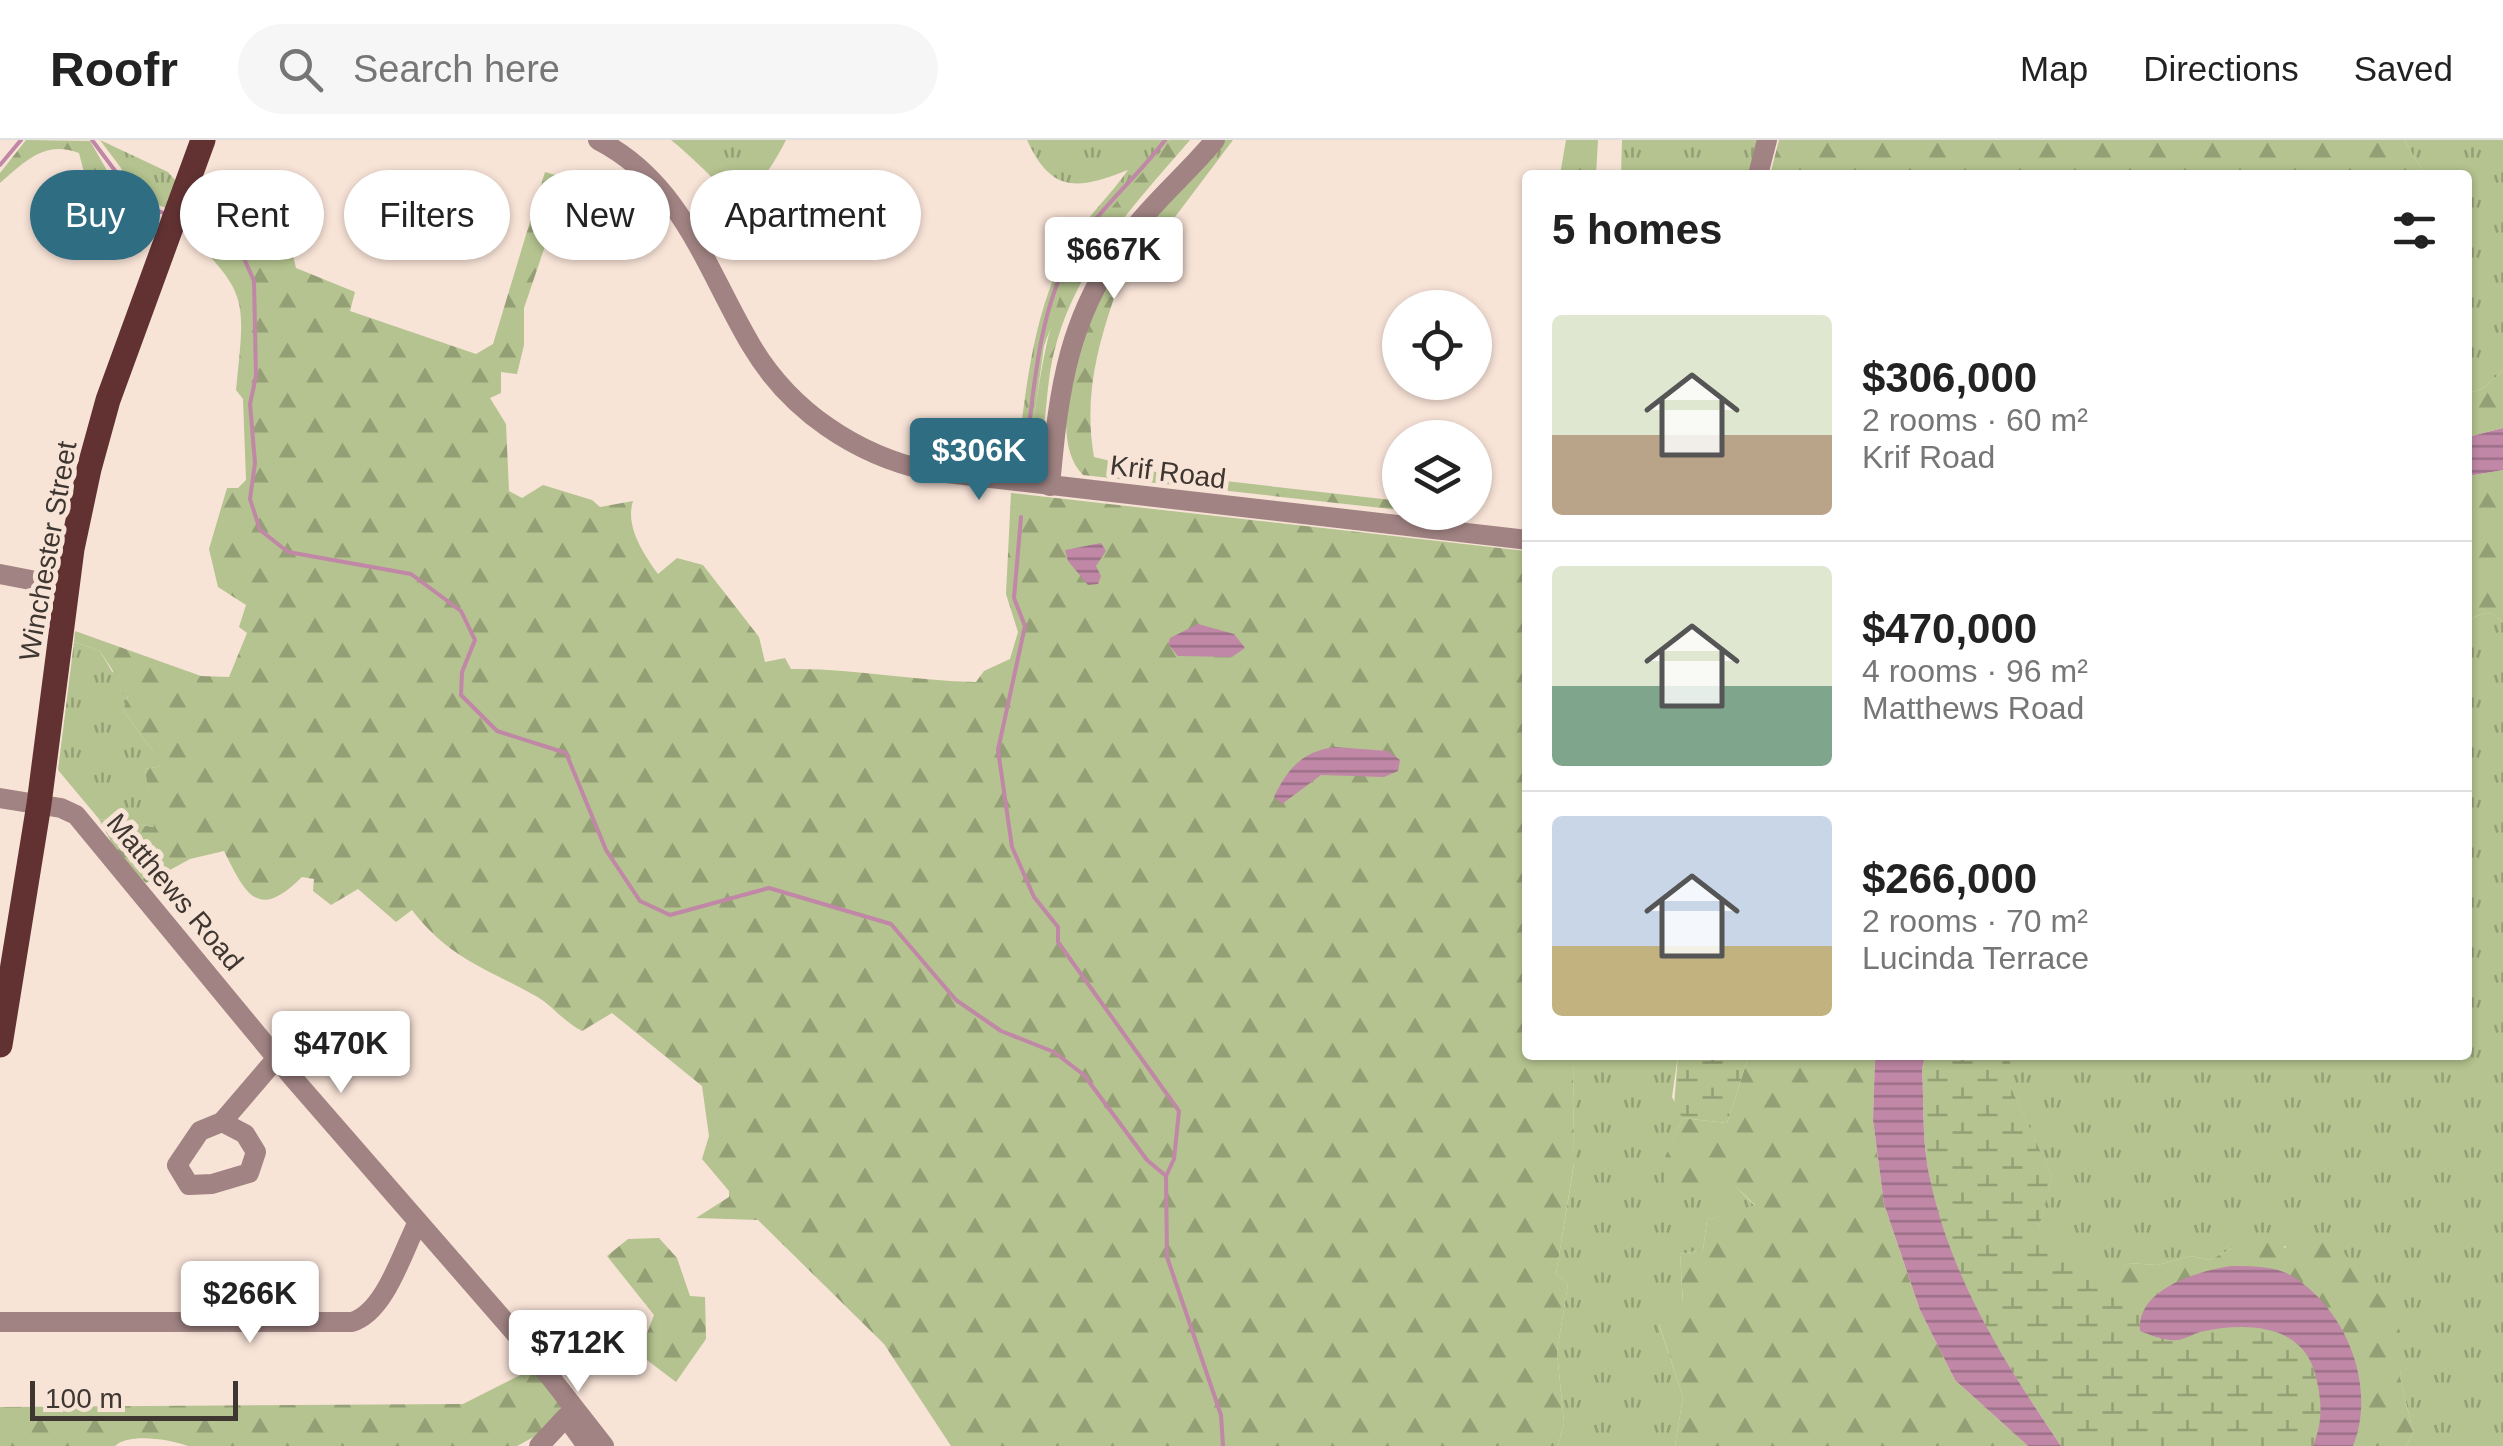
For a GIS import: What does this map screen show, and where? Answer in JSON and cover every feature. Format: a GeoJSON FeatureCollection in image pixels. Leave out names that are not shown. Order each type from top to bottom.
{"type":"FeatureCollection","features":[{"type":"Feature","properties":{"kind":"main road","name":"Winchester Street"},"geometry":{"type":"LineString","coordinates":[[0,1045],[39,804],[68,587],[90,468],[108,400],[203,140]]}},
{"type":"Feature","properties":{"kind":"street","name":"Krif Road"},"geometry":{"type":"LineString","coordinates":[[598,140],[640,166],[679,209],[760,359],[817,419],[850,443],[908,467],[1522,539]]}},
{"type":"Feature","properties":{"kind":"street"},"geometry":{"type":"LineString","coordinates":[[1050,486],[1058,397],[1068,351],[1092,290],[1132,230],[1215,140]]}},
{"type":"Feature","properties":{"kind":"street"},"geometry":{"type":"LineString","coordinates":[[1759,170],[1767,140]]}},
{"type":"Feature","properties":{"kind":"street"},"geometry":{"type":"LineString","coordinates":[[0,574],[68,587]]}},
{"type":"Feature","properties":{"kind":"street","name":"Matthews Road"},"geometry":{"type":"LineString","coordinates":[[0,798],[76,815],[276,1059],[522,1341],[604,1446]]}},
{"type":"Feature","properties":{"kind":"street"},"geometry":{"type":"LineString","coordinates":[[222,1122],[276,1059]]}},
{"type":"Feature","properties":{"kind":"street"},"geometry":{"type":"LineString","coordinates":[[0,1322],[352,1322],[362,1318],[378,1300],[417,1224]]}},
{"type":"Feature","properties":{"kind":"street"},"geometry":{"type":"LineString","coordinates":[[538,1446],[566,1417],[587,1446]]}},
{"type":"Feature","properties":{"kind":"green space"},"geometry":{"type":"Polygon","coordinates":[[[26,140],[90,141],[107,170],[83,170],[79,153],[55,149],[36,155],[0,183],[0,173],[26,140]]]}},
{"type":"Feature","properties":{"kind":"green space"},"geometry":{"type":"Polygon","coordinates":[[[100,140],[168,172],[176,181],[166,208],[160,206],[160,170],[121,168],[100,140]]]}},
{"type":"Feature","properties":{"kind":"green space"},"geometry":{"type":"Polygon","coordinates":[[[671,140],[786,140],[768,170],[704,170],[671,140]]]}},
{"type":"Feature","properties":{"kind":"green space"},"geometry":{"type":"Polygon","coordinates":[[[1027,140],[1170,140],[1076,258],[1044,346],[1028,461],[1016,469],[1033,349],[1049,291],[1075,237],[1128,170],[1095,181],[1069,183],[1046,171],[1027,140]]]}},
{"type":"Feature","properties":{"kind":"green space"},"geometry":{"type":"Polygon","coordinates":[[[1170,140],[1190,140],[1109,238],[1077,291],[1054,352],[1040,451],[1028,461],[1049,333],[1064,284],[1085,243],[1170,140]]]}},
{"type":"Feature","properties":{"kind":"green space"},"geometry":{"type":"Polygon","coordinates":[[[1217,140],[1233,140],[1114,298],[1099,291],[1136,235],[1217,140]]]}},
{"type":"Feature","properties":{"kind":"green space"},"geometry":{"type":"Polygon","coordinates":[[[1566,140],[1598,140],[1596,170],[1561,170],[1566,140]]]}},
{"type":"Feature","properties":{"kind":"green space"},"geometry":{"type":"Polygon","coordinates":[[[1622,140],[1760,140],[1751,170],[1621,170],[1622,140]]]}},
{"type":"Feature","properties":{"kind":"green space"},"geometry":{"type":"Polygon","coordinates":[[[1779,140],[2404,140],[2422,170],[1771,170],[1779,140]]]}},
{"type":"Feature","properties":{"kind":"green space"},"geometry":{"type":"Polygon","coordinates":[[[2404,140],[2503,140],[2503,371],[2482,389],[2472,392],[2472,170],[2422,170],[2404,140]]]}},
{"type":"Feature","properties":{"kind":"green space"},"geometry":{"type":"Polygon","coordinates":[[[530,222],[530,260],[540,260],[524,308],[524,345],[517,374],[501,372],[501,393],[490,398],[506,424],[509,491],[522,498],[543,485],[592,500],[600,507],[633,501],[633,530],[658,574],[677,558],[703,565],[759,637],[765,662],[785,658],[791,669],[976,682],[984,671],[1010,659],[1018,632],[1006,594],[1011,493],[1522,550],[1522,1060],[1573,1060],[1574,1163],[1556,1274],[1568,1284],[1557,1352],[1564,1423],[1558,1446],[951,1446],[884,1344],[758,1220],[696,1218],[729,1197],[729,1191],[702,1159],[709,1136],[702,1086],[612,1013],[582,1031],[539,998],[453,950],[412,910],[396,922],[358,889],[331,905],[313,891],[314,879],[302,877],[274,898],[264,900],[247,890],[224,851],[190,859],[146,883],[120,859],[99,819],[154,827],[145,769],[162,766],[163,754],[154,753],[123,710],[128,698],[110,683],[113,671],[100,651],[74,642],[75,631],[201,676],[229,677],[247,633],[239,627],[246,605],[218,587],[209,549],[227,488],[238,488],[246,480],[243,399],[236,390],[241,313],[230,282],[212,260],[294,260],[296,268],[355,292],[350,311],[476,354],[493,344],[530,222]]]}},
{"type":"Feature","properties":{"kind":"green space"},"geometry":{"type":"Polygon","coordinates":[[[1099,291],[1114,298],[1091,396],[1094,457],[1164,474],[1382,499],[1382,508],[1083,475],[1072,458],[1067,436],[1070,385],[1099,291]]]}},
{"type":"Feature","properties":{"kind":"green space"},"geometry":{"type":"Polygon","coordinates":[[[2503,371],[2503,428],[2472,436],[2472,392],[2482,389],[2503,371]]]}},
{"type":"Feature","properties":{"kind":"green space"},"geometry":{"type":"Polygon","coordinates":[[[2503,470],[2503,622],[2490,612],[2472,620],[2472,475],[2503,470]]]}},
{"type":"Feature","properties":{"kind":"green space"},"geometry":{"type":"Polygon","coordinates":[[[2490,612],[2503,622],[2503,1446],[2406,1446],[2413,1432],[2400,1377],[2404,1341],[2338,1246],[2234,1247],[2210,1260],[2190,1256],[2158,1265],[2127,1263],[2112,1289],[2078,1266],[2039,1227],[2052,1176],[2010,1086],[2010,1060],[2472,1060],[2474,617],[2490,612]]]}},
{"type":"Feature","properties":{"kind":"green space"},"geometry":{"type":"Polygon","coordinates":[[[74,642],[100,651],[128,699],[123,710],[154,753],[163,753],[163,766],[145,769],[155,827],[99,819],[58,770],[74,642]]]}},
{"type":"Feature","properties":{"kind":"green space"},"geometry":{"type":"Polygon","coordinates":[[[1573,1060],[1677,1060],[1672,1097],[1683,1118],[1666,1156],[1677,1159],[1704,1187],[1736,1187],[1755,1206],[1707,1220],[1703,1250],[1680,1254],[1683,1304],[1659,1325],[1683,1397],[1675,1446],[1558,1446],[1564,1423],[1557,1352],[1568,1284],[1556,1274],[1574,1164],[1573,1060]]]}},
{"type":"Feature","properties":{"kind":"green space"},"geometry":{"type":"Polygon","coordinates":[[[1678,1060],[1747,1060],[1727,1123],[1683,1118],[1674,1106],[1678,1060]]]}},
{"type":"Feature","properties":{"kind":"green space"},"geometry":{"type":"Polygon","coordinates":[[[1747,1060],[1875,1060],[1873,1120],[1884,1204],[1920,1310],[1955,1380],[2028,1446],[1675,1446],[1683,1397],[1659,1324],[1683,1303],[1680,1254],[1703,1250],[1707,1220],[1755,1205],[1736,1187],[1658,1193],[1677,1160],[1665,1157],[1683,1118],[1727,1123],[1747,1060]]]}},
{"type":"Feature","properties":{"kind":"green space"},"geometry":{"type":"Polygon","coordinates":[[[1924,1060],[2010,1060],[2010,1086],[2052,1176],[2039,1227],[2090,1272],[2151,1301],[2144,1308],[2181,1340],[2212,1330],[2242,1327],[2269,1331],[2292,1342],[2310,1360],[2320,1383],[2321,1412],[2313,1446],[2061,1446],[1998,1348],[1948,1244],[1926,1157],[1924,1060]]]}},
{"type":"Feature","properties":{"kind":"green space"},"geometry":{"type":"Polygon","coordinates":[[[1928,1060],[2010,1060],[2010,1086],[2052,1176],[2039,1227],[2078,1266],[2111,1289],[2127,1263],[2158,1265],[2190,1256],[2210,1260],[2234,1247],[2275,1238],[2285,1248],[2296,1235],[2338,1246],[2388,1306],[2405,1342],[2400,1377],[2413,1432],[2406,1446],[2061,1446],[1928,1060]]]}},
{"type":"Feature","properties":{"kind":"green space"},"geometry":{"type":"Polygon","coordinates":[[[659,1238],[677,1258],[690,1296],[705,1297],[706,1339],[676,1382],[639,1354],[654,1315],[607,1256],[628,1239],[659,1238]]]}},
{"type":"Feature","properties":{"kind":"green space"},"geometry":{"type":"Polygon","coordinates":[[[532,1369],[565,1407],[543,1432],[517,1446],[188,1446],[139,1438],[115,1446],[0,1446],[0,1407],[463,1404],[532,1369]]]}},
{"type":"Feature","properties":{"kind":"shaded area"},"geometry":{"type":"Polygon","coordinates":[[[2503,428],[2503,470],[2472,475],[2472,436],[2503,428]]]}},
{"type":"Feature","properties":{"kind":"shaded area"},"geometry":{"type":"Polygon","coordinates":[[[1101,543],[1106,551],[1096,566],[1101,576],[1098,584],[1088,585],[1068,561],[1065,550],[1101,543]]]}},
{"type":"Feature","properties":{"kind":"shaded area"},"geometry":{"type":"Polygon","coordinates":[[[1198,624],[1234,634],[1245,648],[1232,657],[1178,656],[1168,644],[1170,638],[1198,624]]]}},
{"type":"Feature","properties":{"kind":"shaded area"},"geometry":{"type":"Polygon","coordinates":[[[1335,747],[1388,751],[1400,760],[1398,771],[1384,777],[1321,775],[1282,804],[1274,797],[1305,757],[1335,747]]]}},
{"type":"Feature","properties":{"kind":"shaded area"},"geometry":{"type":"Polygon","coordinates":[[[1875,1060],[1924,1060],[1926,1157],[1949,1244],[1998,1348],[2061,1446],[2028,1446],[1955,1380],[1920,1310],[1884,1204],[1873,1120],[1875,1060]]]}},
{"type":"Feature","properties":{"kind":"shaded area"},"geometry":{"type":"Polygon","coordinates":[[[2231,1266],[2263,1267],[2286,1273],[2328,1308],[2352,1351],[2358,1375],[2361,1399],[2353,1446],[2313,1446],[2320,1412],[2316,1377],[2309,1359],[2286,1336],[2270,1330],[2235,1327],[2173,1340],[2140,1331],[2141,1316],[2158,1293],[2202,1272],[2231,1266]]]}},
{"type":"Feature","properties":{"kind":"waterway"},"geometry":{"type":"LineString","coordinates":[[0,165],[21,140]]}},
{"type":"Feature","properties":{"kind":"waterway"},"geometry":{"type":"LineString","coordinates":[[92,140],[116,172],[124,197],[166,214]]}},
{"type":"Feature","properties":{"kind":"waterway"},"geometry":{"type":"LineString","coordinates":[[1026,451],[1040,350],[1060,276],[1092,224],[1165,140]]}},
{"type":"Feature","properties":{"kind":"waterway"},"geometry":{"type":"LineString","coordinates":[[245,260],[254,281],[256,376],[250,404],[255,463],[250,499],[260,530],[288,552],[411,574],[461,611],[475,640],[462,672],[461,695],[497,731],[566,753],[606,850],[640,901],[670,915],[769,888],[891,924],[956,1000],[1001,1031],[1054,1052],[1084,1075],[1147,1160],[1166,1176],[1167,1257],[1221,1415],[1223,1446]]}},
{"type":"Feature","properties":{"kind":"waterway"},"geometry":{"type":"LineString","coordinates":[[1021,517],[1014,598],[1025,626],[998,750],[1012,847],[1034,897],[1058,927],[1058,942],[1179,1111],[1174,1159],[1166,1176]]}}]}
